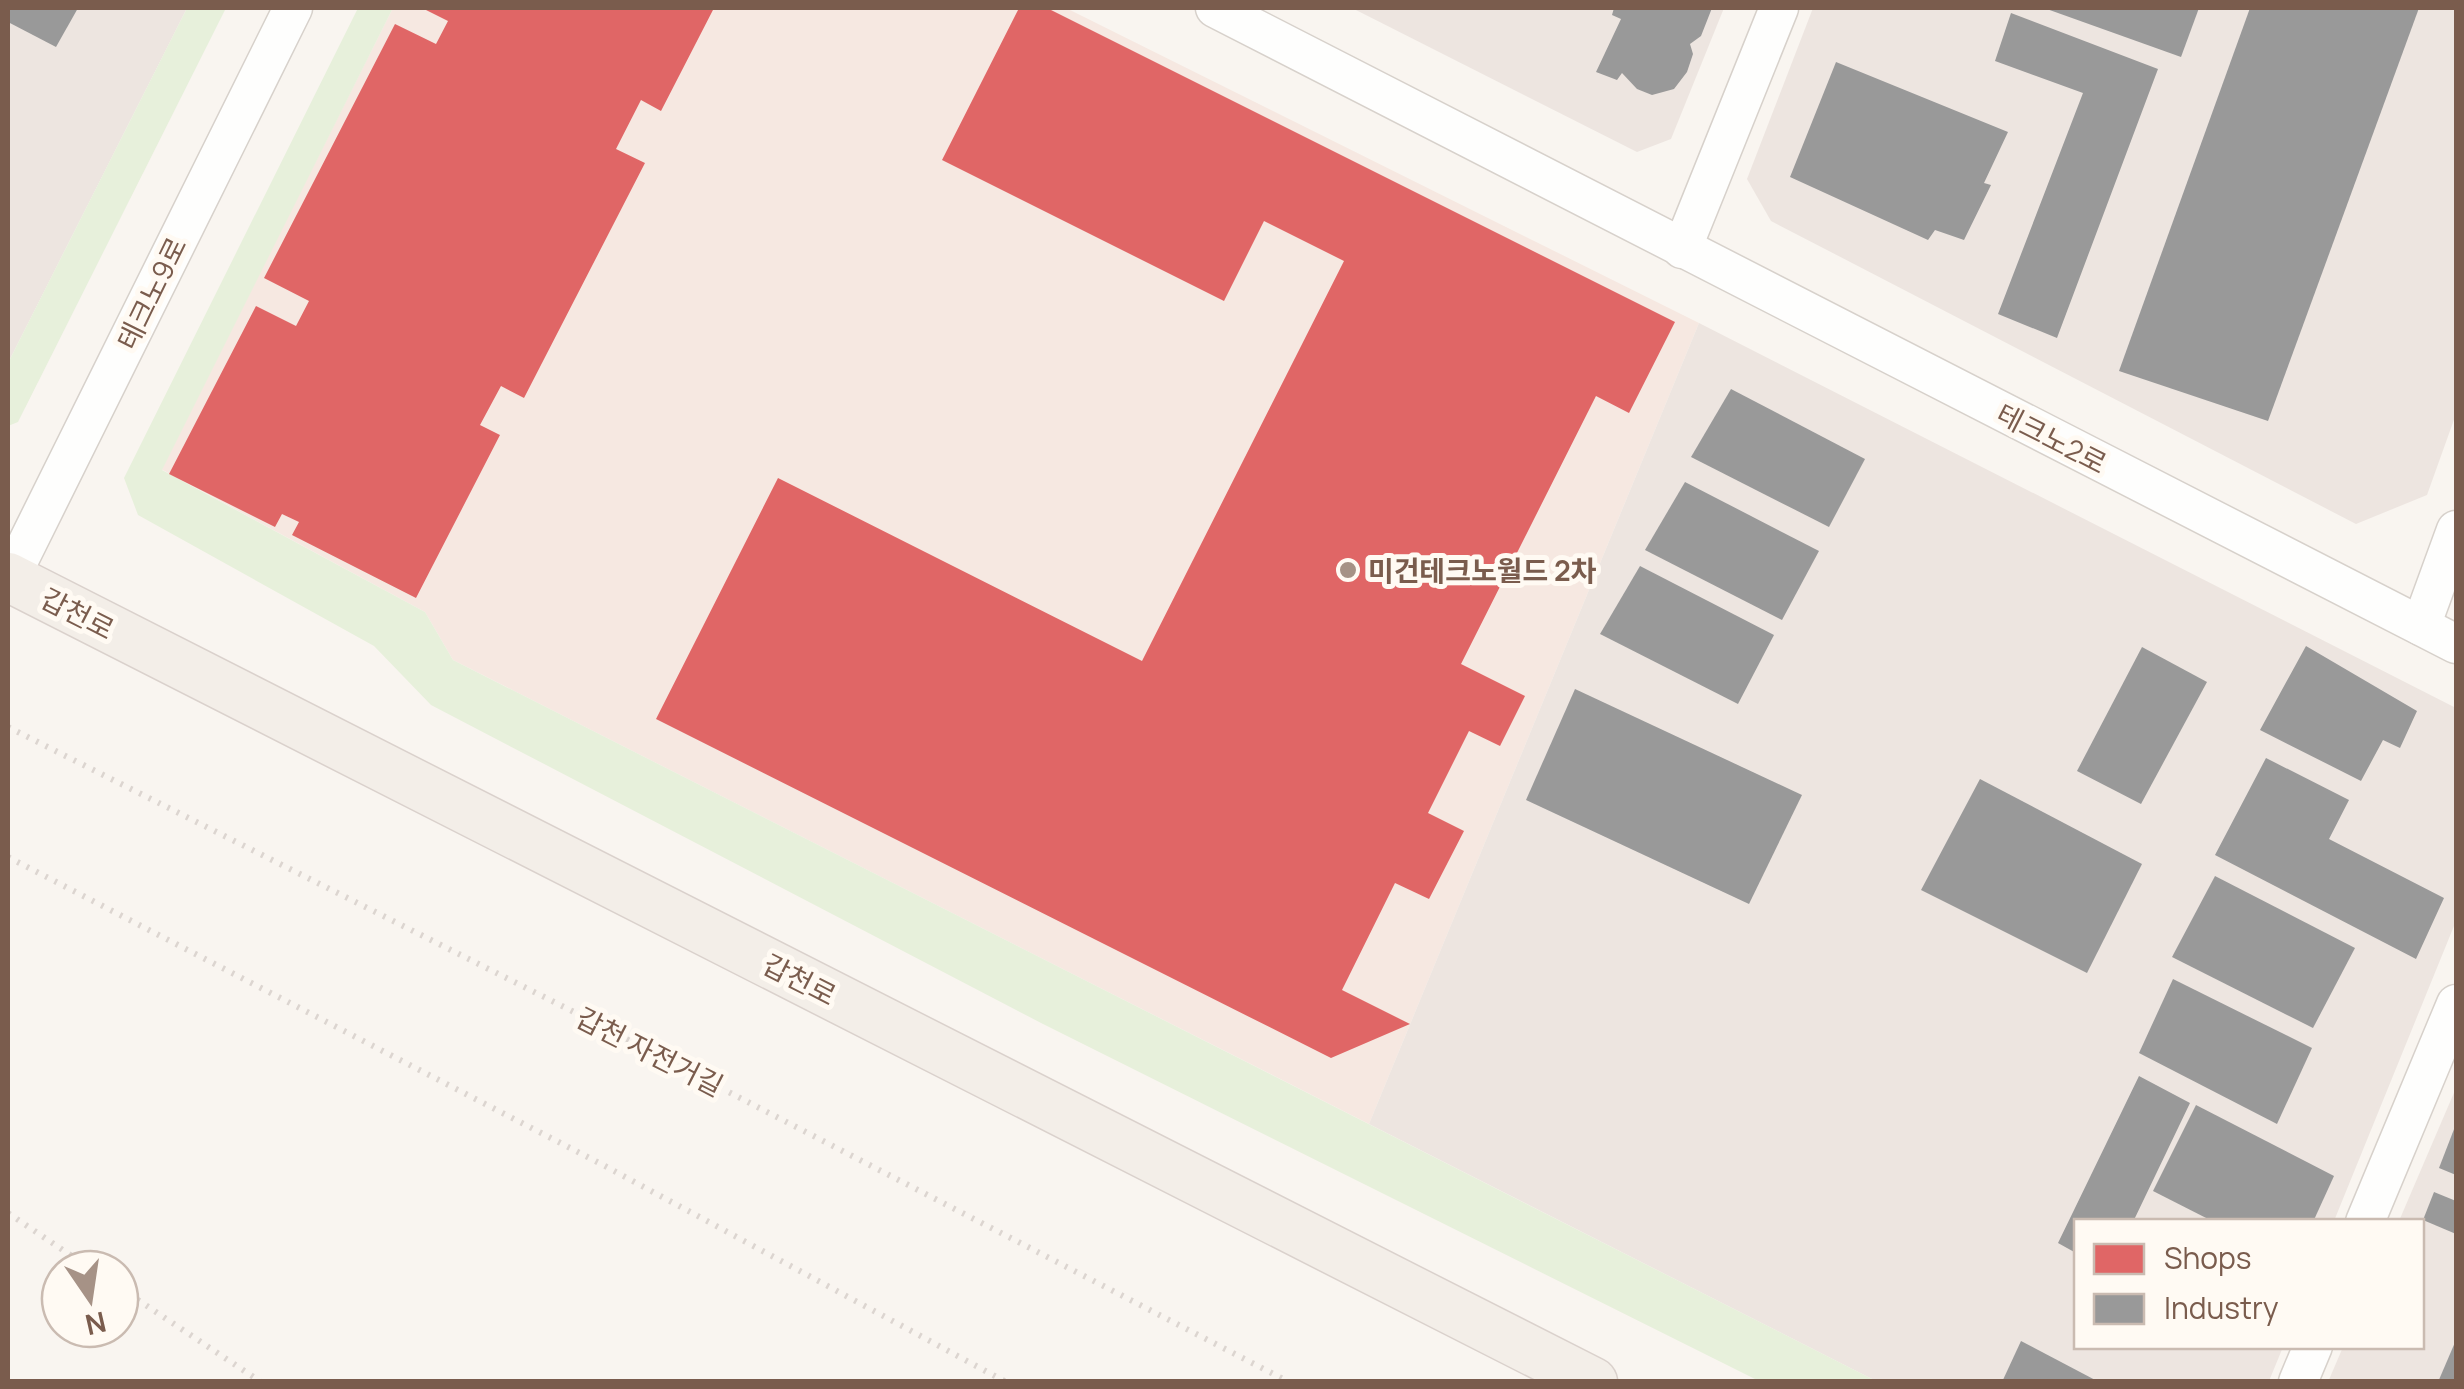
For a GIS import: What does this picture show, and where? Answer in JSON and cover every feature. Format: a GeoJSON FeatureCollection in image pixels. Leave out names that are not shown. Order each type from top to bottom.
{"type":"FeatureCollection","features":[{"type":"Feature","properties":{"kind":"main road","name":"갑천로"},"geometry":{"type":"LineString","coordinates":[[8,578],[1593,1382]]}},
{"type":"Feature","properties":{"kind":"street","name":"테크노9로"},"geometry":{"type":"LineString","coordinates":[[8,578],[292,8]]}},
{"type":"Feature","properties":{"kind":"street","name":"테크노2로"},"geometry":{"type":"LineString","coordinates":[[1216,8],[2456,644]]}},
{"type":"Feature","properties":{"kind":"street"},"geometry":{"type":"LineString","coordinates":[[1682,249],[1778,8]]}},
{"type":"Feature","properties":{"kind":"street"},"geometry":{"type":"LineString","coordinates":[[2421,626],[2456,530]]}},
{"type":"Feature","properties":{"kind":"street"},"geometry":{"type":"LineString","coordinates":[[2366,1219],[2456,1004]]}},
{"type":"Feature","properties":{"kind":"street"},"geometry":{"type":"LineString","coordinates":[[2298,1382],[2312,1349]]}},
{"type":"Feature","properties":{"kind":"path","name":"갑천 자전거길"},"geometry":{"type":"LineString","coordinates":[[8,727],[572,1011],[1289,1382]]}},
{"type":"Feature","properties":{"kind":"path"},"geometry":{"type":"LineString","coordinates":[[8,857],[586,1156],[1006,1382]]}},
{"type":"Feature","properties":{"kind":"path"},"geometry":{"type":"LineString","coordinates":[[8,1213],[61,1249]]}},
{"type":"Feature","properties":{"kind":"path"},"geometry":{"type":"LineString","coordinates":[[140,1301],[261,1382]]}},
{"type":"Feature","properties":{"kind":"shaded area"},"geometry":{"type":"Polygon","coordinates":[[[8,8],[187,8],[8,363],[8,8]]]}},
{"type":"Feature","properties":{"kind":"shaded area"},"geometry":{"type":"Polygon","coordinates":[[[393,8],[1066,8],[1699,323],[1369,1124],[453,660],[425,612],[161,469],[393,8]]]}},
{"type":"Feature","properties":{"kind":"shaded area"},"geometry":{"type":"Polygon","coordinates":[[[1352,8],[1724,8],[1671,139],[1637,152],[1352,8]]]}},
{"type":"Feature","properties":{"kind":"shaded area"},"geometry":{"type":"Polygon","coordinates":[[[1813,8],[2456,8],[2456,414],[2427,495],[2356,524],[1771,221],[1747,179],[1813,8]]]}},
{"type":"Feature","properties":{"kind":"shaded area"},"geometry":{"type":"Polygon","coordinates":[[[1699,323],[2456,708],[2456,921],[2335,1219],[2074,1219],[2074,1349],[2282,1349],[2269,1381],[1876,1381],[1369,1124],[1699,323]]]}},
{"type":"Feature","properties":{"kind":"shaded area"},"geometry":{"type":"Polygon","coordinates":[[[2456,1088],[2456,1381],[2328,1382],[2342,1349],[2424,1349],[2424,1219],[2400,1219],[2456,1088]]]}},
{"type":"Feature","properties":{"kind":"green space"},"geometry":{"type":"Polygon","coordinates":[[[187,8],[226,8],[18,422],[8,426],[8,363],[187,8]]]}},
{"type":"Feature","properties":{"kind":"green space"},"geometry":{"type":"Polygon","coordinates":[[[358,8],[393,8],[162,470],[425,612],[453,660],[1876,1381],[1759,1381],[1043,1024],[431,705],[374,646],[138,515],[124,478],[358,8]]]}},
{"type":"Feature","properties":{"kind":"building: Shops"},"geometry":{"type":"Polygon","coordinates":[[[422,8],[714,8],[661,111],[641,100],[616,149],[645,163],[524,398],[501,386],[480,425],[500,435],[416,598],[292,535],[299,522],[282,514],[275,527],[169,474],[256,306],[296,326],[309,301],[264,278],[395,24],[436,44],[448,21],[422,8]]]}},
{"type":"Feature","properties":{"kind":"building: Shops","name":"미건테크노월드 2차"},"geometry":{"type":"Polygon","coordinates":[[[1019,8],[1047,8],[1675,322],[1629,413],[1596,396],[1461,664],[1525,696],[1500,746],[1469,731],[1428,813],[1464,831],[1429,899],[1395,883],[1342,990],[1410,1024],[1331,1058],[656,719],[778,478],[1142,661],[1344,261],[1264,221],[1224,301],[942,160],[1019,8]]]}},
{"type":"Feature","properties":{"kind":"building: Industry"},"geometry":{"type":"Polygon","coordinates":[[[8,8],[78,8],[56,47],[8,22],[8,8]]]}},
{"type":"Feature","properties":{"kind":"building: Industry"},"geometry":{"type":"Polygon","coordinates":[[[1614,8],[1712,8],[1701,36],[1690,44],[1693,54],[1687,72],[1674,89],[1652,95],[1637,89],[1622,73],[1617,80],[1596,72],[1621,19],[1612,15],[1614,8]]]}},
{"type":"Feature","properties":{"kind":"building: Industry"},"geometry":{"type":"Polygon","coordinates":[[[2044,8],[2199,8],[2181,57],[2044,8]]]}},
{"type":"Feature","properties":{"kind":"building: Industry"},"geometry":{"type":"Polygon","coordinates":[[[2250,8],[2419,8],[2268,421],[2119,371],[2250,8]]]}},
{"type":"Feature","properties":{"kind":"building: Industry"},"geometry":{"type":"Polygon","coordinates":[[[2011,13],[2158,69],[2057,338],[1998,314],[2083,93],[1995,61],[2011,13]]]}},
{"type":"Feature","properties":{"kind":"building: Industry"},"geometry":{"type":"Polygon","coordinates":[[[1836,62],[2008,132],[1984,183],[1991,185],[1964,240],[1935,230],[1928,240],[1790,177],[1836,62]]]}},
{"type":"Feature","properties":{"kind":"building: Industry"},"geometry":{"type":"Polygon","coordinates":[[[1731,389],[1865,459],[1829,527],[1691,457],[1731,389]]]}},
{"type":"Feature","properties":{"kind":"building: Industry"},"geometry":{"type":"Polygon","coordinates":[[[1685,482],[1819,551],[1782,620],[1645,550],[1685,482]]]}},
{"type":"Feature","properties":{"kind":"building: Industry"},"geometry":{"type":"Polygon","coordinates":[[[1640,566],[1774,635],[1738,704],[1600,634],[1640,566]]]}},
{"type":"Feature","properties":{"kind":"building: Industry"},"geometry":{"type":"Polygon","coordinates":[[[2306,646],[2417,711],[2400,748],[2383,740],[2361,781],[2260,730],[2306,646]]]}},
{"type":"Feature","properties":{"kind":"building: Industry"},"geometry":{"type":"Polygon","coordinates":[[[2142,647],[2207,682],[2141,804],[2077,771],[2142,647]]]}},
{"type":"Feature","properties":{"kind":"building: Industry"},"geometry":{"type":"Polygon","coordinates":[[[1575,689],[1802,795],[1749,904],[1526,800],[1575,689]]]}},
{"type":"Feature","properties":{"kind":"building: Industry"},"geometry":{"type":"Polygon","coordinates":[[[2266,758],[2349,800],[2329,839],[2444,898],[2416,959],[2215,855],[2266,758]]]}},
{"type":"Feature","properties":{"kind":"building: Industry"},"geometry":{"type":"Polygon","coordinates":[[[1980,779],[2142,864],[2087,973],[1921,890],[1980,779]]]}},
{"type":"Feature","properties":{"kind":"building: Industry"},"geometry":{"type":"Polygon","coordinates":[[[2215,876],[2355,948],[2313,1028],[2172,957],[2215,876]]]}},
{"type":"Feature","properties":{"kind":"building: Industry"},"geometry":{"type":"Polygon","coordinates":[[[2173,979],[2312,1048],[2277,1124],[2139,1053],[2173,979]]]}},
{"type":"Feature","properties":{"kind":"building: Industry"},"geometry":{"type":"Polygon","coordinates":[[[2139,1076],[2190,1103],[2134,1219],[2074,1219],[2074,1252],[2058,1243],[2139,1076]]]}},
{"type":"Feature","properties":{"kind":"building: Industry"},"geometry":{"type":"Polygon","coordinates":[[[2196,1105],[2334,1176],[2314,1219],[2208,1219],[2153,1191],[2196,1105]]]}},
{"type":"Feature","properties":{"kind":"building: Industry"},"geometry":{"type":"Polygon","coordinates":[[[2456,1124],[2456,1175],[2439,1168],[2456,1124]]]}},
{"type":"Feature","properties":{"kind":"building: Industry"},"geometry":{"type":"Polygon","coordinates":[[[2434,1192],[2456,1201],[2456,1234],[2423,1219],[2434,1192]]]}},
{"type":"Feature","properties":{"kind":"building: Industry"},"geometry":{"type":"Polygon","coordinates":[[[2456,1340],[2456,1382],[2438,1382],[2456,1340]]]}},
{"type":"Feature","properties":{"kind":"building: Industry"},"geometry":{"type":"Polygon","coordinates":[[[2021,1341],[2099,1382],[2002,1382],[2021,1341]]]}},
{"type":"Feature","properties":{"kind":"place","name":"미건테크노월드 2차"},"geometry":{"type":"Point","coordinates":[1348,570]}}]}
